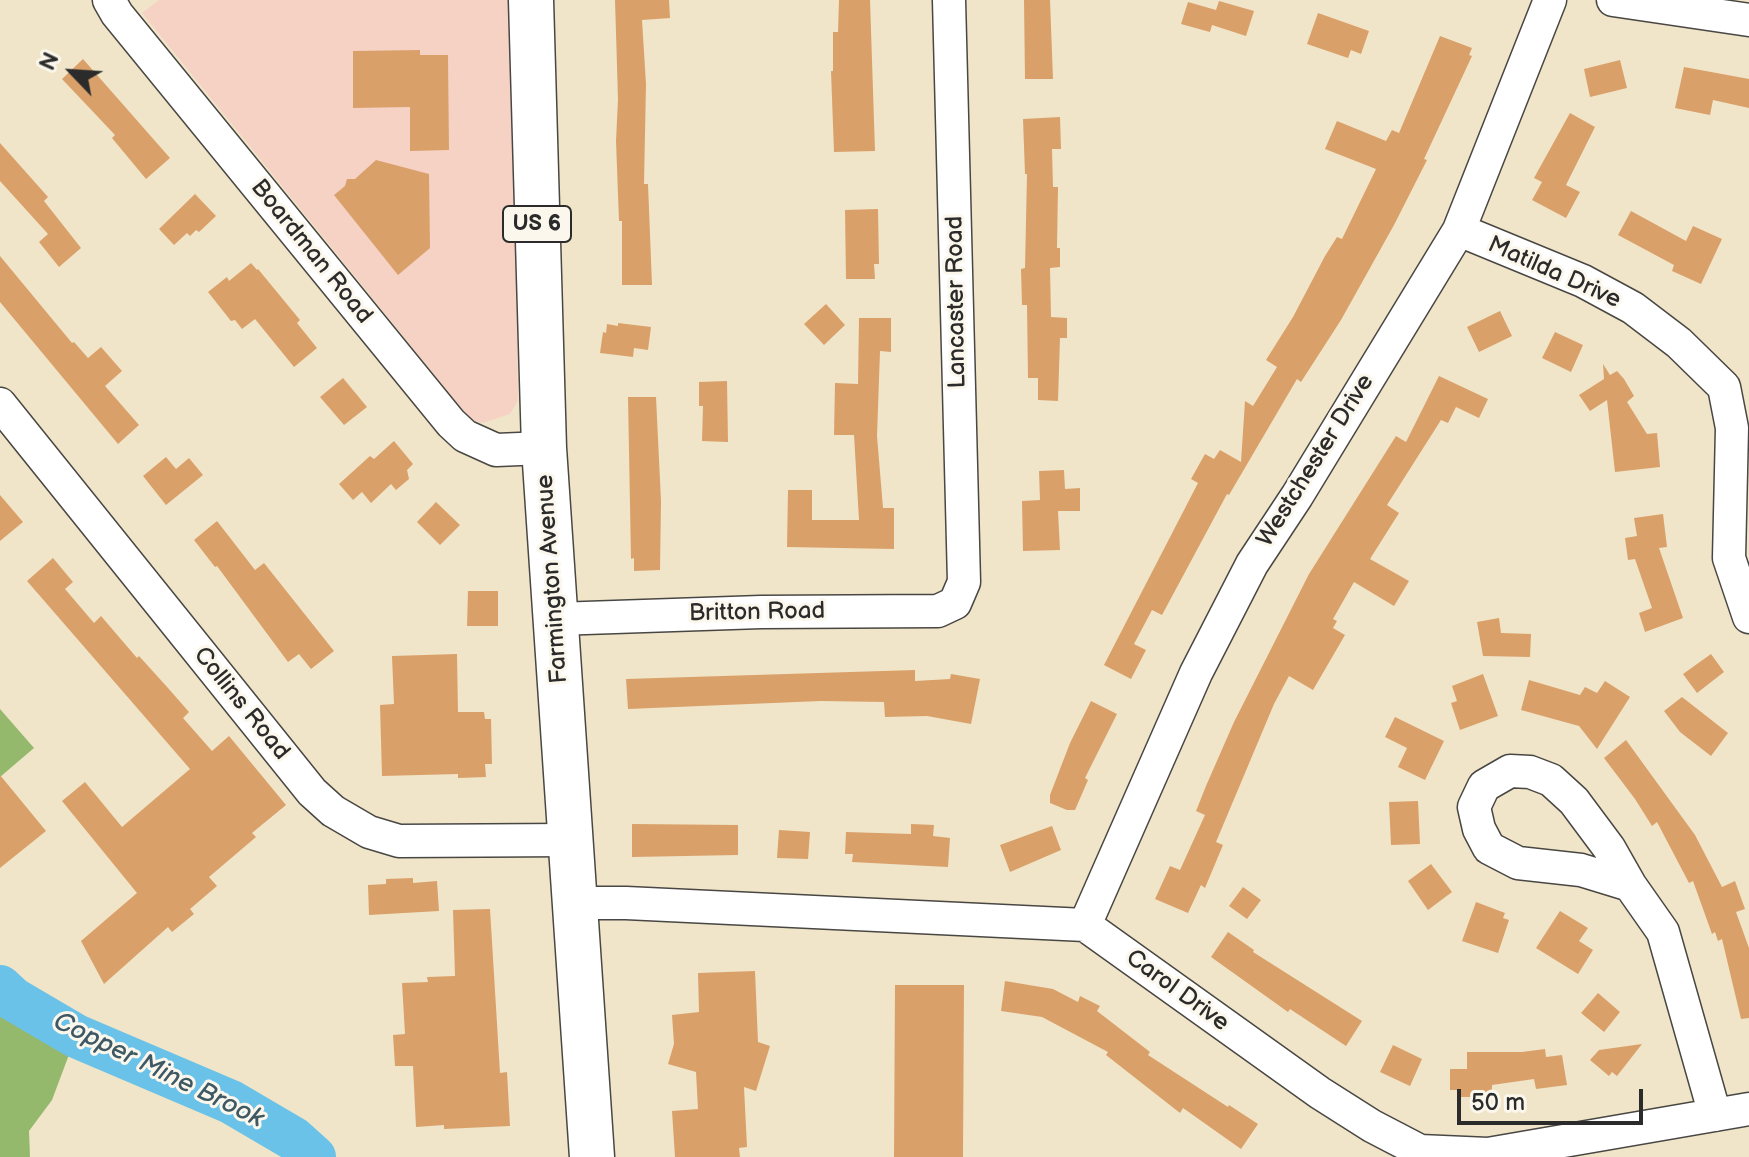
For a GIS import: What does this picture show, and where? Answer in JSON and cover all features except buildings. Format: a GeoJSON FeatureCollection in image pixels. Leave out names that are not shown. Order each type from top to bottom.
{"type":"FeatureCollection","features":[{"type":"Feature","properties":{"kind":"highway","name":"Farmington Avenue"},"geometry":{"type":"LineString","coordinates":[[531,0],[544,448],[592,1157]]}},
{"type":"Feature","properties":{"kind":"street","name":"Boardman Road"},"geometry":{"type":"LineString","coordinates":[[109,0],[117,14],[451,423],[465,436],[496,450],[544,448]]}},
{"type":"Feature","properties":{"kind":"street","name":"Lancaster Road"},"geometry":{"type":"LineString","coordinates":[[949,0],[964,582],[955,603]]}},
{"type":"Feature","properties":{"kind":"street","name":"Westchester Drive"},"geometry":{"type":"LineString","coordinates":[[1085,925],[1196,673],[1252,564],[1297,496],[1459,230],[1550,0]]}},
{"type":"Feature","properties":{"kind":"street"},"geometry":{"type":"LineString","coordinates":[[1613,0],[1749,20]]}},
{"type":"Feature","properties":{"kind":"street","name":"Matilda Drive"},"geometry":{"type":"LineString","coordinates":[[1459,230],[1583,281],[1633,308],[1689,351],[1724,387],[1732,428],[1729,558],[1749,617]]}},
{"type":"Feature","properties":{"kind":"street","name":"Collins Road"},"geometry":{"type":"LineString","coordinates":[[0,404],[312,792],[333,811],[369,832],[399,841],[569,840]]}},
{"type":"Feature","properties":{"kind":"street","name":"Britton Road"},"geometry":{"type":"LineString","coordinates":[[556,619],[761,612],[938,611],[955,603]]}},
{"type":"Feature","properties":{"kind":"street"},"geometry":{"type":"LineString","coordinates":[[1630,885],[1581,870],[1518,863],[1489,848],[1479,829],[1474,807],[1484,786],[1510,771],[1530,772],[1551,780],[1574,801],[1609,848],[1663,932],[1715,1115]]}},
{"type":"Feature","properties":{"kind":"street"},"geometry":{"type":"LineString","coordinates":[[573,903],[1085,925]]}},
{"type":"Feature","properties":{"kind":"street","name":"Carol Drive"},"geometry":{"type":"LineString","coordinates":[[1085,925],[1320,1093],[1420,1154],[1488,1154],[1749,1109]]}},
{"type":"Feature","properties":{"kind":"shaded area"},"geometry":{"type":"Polygon","coordinates":[[[159,0],[513,0],[518,401],[510,414],[483,423],[471,420],[142,13],[159,0]]]}},
{"type":"Feature","properties":{"kind":"green space"},"geometry":{"type":"Polygon","coordinates":[[[0,709],[34,748],[0,777],[0,709]]]}},
{"type":"Feature","properties":{"kind":"green space"},"geometry":{"type":"Polygon","coordinates":[[[0,987],[13,999],[76,1036],[52,1100],[29,1131],[30,1157],[0,1157],[0,987]]]}},
{"type":"Feature","properties":{"kind":"waterway","name":"Copper Mine Brook"},"geometry":{"type":"LineString","coordinates":[[0,987],[13,999],[76,1036],[231,1102],[294,1139],[314,1157]]}}]}
